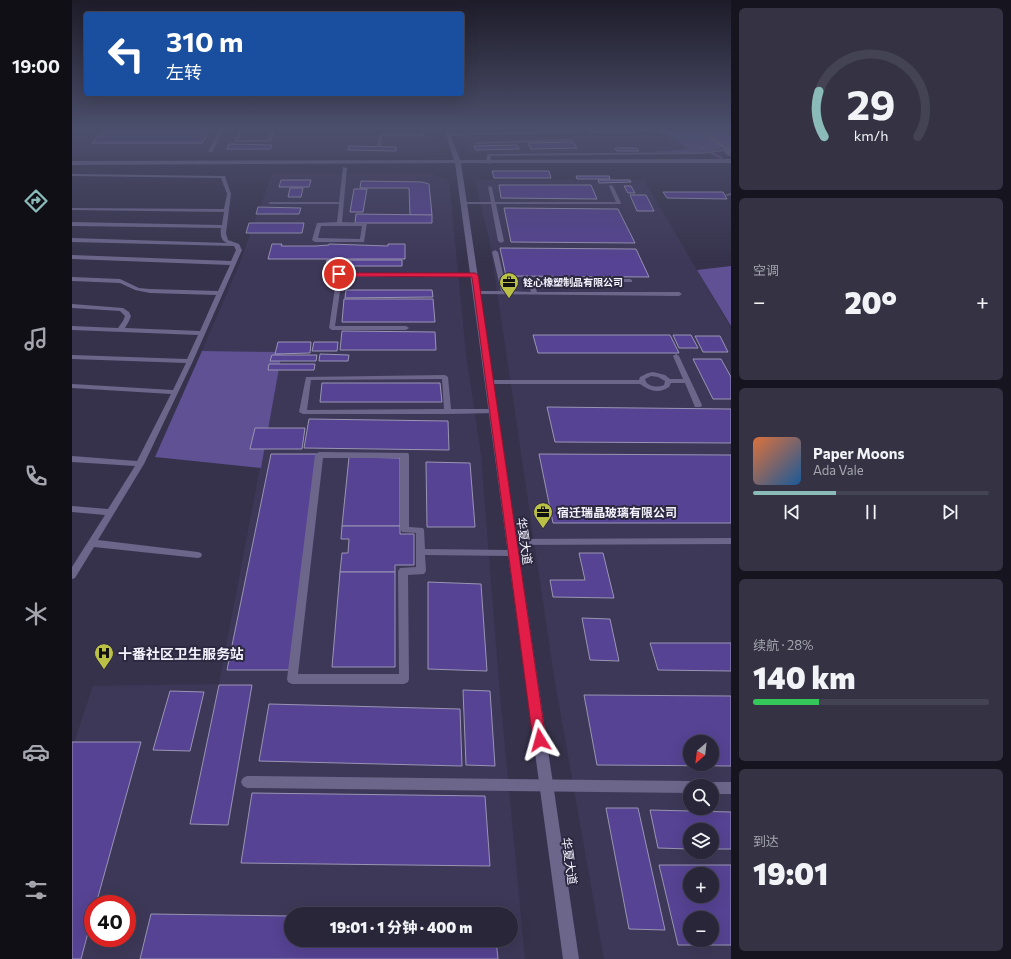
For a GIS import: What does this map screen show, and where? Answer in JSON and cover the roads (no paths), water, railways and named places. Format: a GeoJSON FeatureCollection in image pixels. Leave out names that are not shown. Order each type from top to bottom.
{"type":"FeatureCollection","features":[{"type":"Feature","properties":{"kind":"street","name":"华夏大道"},"geometry":{"type":"LineString","coordinates":[[461,173],[571,959]]}},
{"type":"Feature","properties":{"kind":"lane"},"geometry":{"type":"LineString","coordinates":[[339,224],[344,173]]}},
{"type":"Feature","properties":{"kind":"lane"},"geometry":{"type":"LineString","coordinates":[[72,175],[223,177],[228,194],[223,233],[226,241],[237,245]]}},
{"type":"Feature","properties":{"kind":"lane"},"geometry":{"type":"LineString","coordinates":[[465,203],[619,203],[612,186]]}},
{"type":"Feature","properties":{"kind":"lane"},"geometry":{"type":"LineString","coordinates":[[490,187],[501,241]]}},
{"type":"Feature","properties":{"kind":"lane"},"geometry":{"type":"LineString","coordinates":[[270,203],[341,203]]}},
{"type":"Feature","properties":{"kind":"lane"},"geometry":{"type":"LineString","coordinates":[[72,209],[227,211]]}},
{"type":"Feature","properties":{"kind":"lane"},"geometry":{"type":"LineString","coordinates":[[72,224],[224,227]]}},
{"type":"Feature","properties":{"kind":"lane"},"geometry":{"type":"LineString","coordinates":[[319,224],[339,224],[365,224],[362,241],[315,240],[319,224]]}},
{"type":"Feature","properties":{"kind":"lane"},"geometry":{"type":"LineString","coordinates":[[72,240],[237,245]]}},
{"type":"Feature","properties":{"kind":"lane"},"geometry":{"type":"LineString","coordinates":[[72,575],[140,464],[190,361],[239,250],[237,245]]}},
{"type":"Feature","properties":{"kind":"lane"},"geometry":{"type":"LineString","coordinates":[[495,252],[504,293]]}},
{"type":"Feature","properties":{"kind":"lane"},"geometry":{"type":"LineString","coordinates":[[72,258],[233,262]]}},
{"type":"Feature","properties":{"kind":"lane"},"geometry":{"type":"LineString","coordinates":[[406,328],[332,328],[339,274],[475,275]]}},
{"type":"Feature","properties":{"kind":"lane"},"geometry":{"type":"LineString","coordinates":[[72,279],[120,281],[126,282],[132,287],[150,291],[219,293]]}},
{"type":"Feature","properties":{"kind":"lane"},"geometry":{"type":"LineString","coordinates":[[534,293],[531,281],[630,281]]}},
{"type":"Feature","properties":{"kind":"lane"},"geometry":{"type":"LineString","coordinates":[[477,293],[679,294]]}},
{"type":"Feature","properties":{"kind":"lane"},"geometry":{"type":"LineString","coordinates":[[72,306],[122,309],[127,311],[129,314],[128,319],[120,330]]}},
{"type":"Feature","properties":{"kind":"lane"},"geometry":{"type":"LineString","coordinates":[[72,328],[202,333]]}},
{"type":"Feature","properties":{"kind":"lane"},"geometry":{"type":"LineString","coordinates":[[676,356],[698,405]]}},
{"type":"Feature","properties":{"kind":"lane"},"geometry":{"type":"LineString","coordinates":[[72,357],[190,361]]}},
{"type":"Feature","properties":{"kind":"lane"},"geometry":{"type":"LineString","coordinates":[[642,382],[643,376],[650,374],[663,376],[668,382]]}},
{"type":"Feature","properties":{"kind":"lane"},"geometry":{"type":"LineString","coordinates":[[448,412],[445,377],[429,377],[308,378],[303,412],[448,412],[494,411]]}},
{"type":"Feature","properties":{"kind":"lane"},"geometry":{"type":"LineString","coordinates":[[668,382],[687,381]]}},
{"type":"Feature","properties":{"kind":"lane"},"geometry":{"type":"LineString","coordinates":[[490,382],[642,382],[649,388],[658,389],[665,388],[668,382]]}},
{"type":"Feature","properties":{"kind":"lane"},"geometry":{"type":"LineString","coordinates":[[72,386],[175,392]]}},
{"type":"Feature","properties":{"kind":"lane"},"geometry":{"type":"LineString","coordinates":[[319,455],[405,455],[405,530],[420,530],[420,552],[421,571],[403,571],[404,679],[292,679],[319,455]]}},
{"type":"Feature","properties":{"kind":"lane"},"geometry":{"type":"LineString","coordinates":[[72,459],[140,464]]}},
{"type":"Feature","properties":{"kind":"lane"},"geometry":{"type":"LineString","coordinates":[[72,509],[110,512]]}},
{"type":"Feature","properties":{"kind":"lane"},"geometry":{"type":"LineString","coordinates":[[420,552],[731,541]]}},
{"type":"Feature","properties":{"kind":"lane"},"geometry":{"type":"LineString","coordinates":[[92,543],[198,555]]}},
{"type":"Feature","properties":{"kind":"lane"},"geometry":{"type":"LineString","coordinates":[[247,782],[683,787]]}},
{"type":"Feature","properties":{"kind":"lane"},"geometry":{"type":"LineString","coordinates":[[719,788],[731,788]]}},
{"type":"Feature","properties":{"kind":"place","name":"铨心橡塑制品有限公司"},"geometry":{"type":"Point","coordinates":[509,299]}},
{"type":"Feature","properties":{"kind":"place","name":"宿迁瑞晶玻璃有限公司"},"geometry":{"type":"Point","coordinates":[543,529]}},
{"type":"Feature","properties":{"kind":"place","name":"十番社区卫生服务站"},"geometry":{"type":"Point","coordinates":[104,670]}}]}
